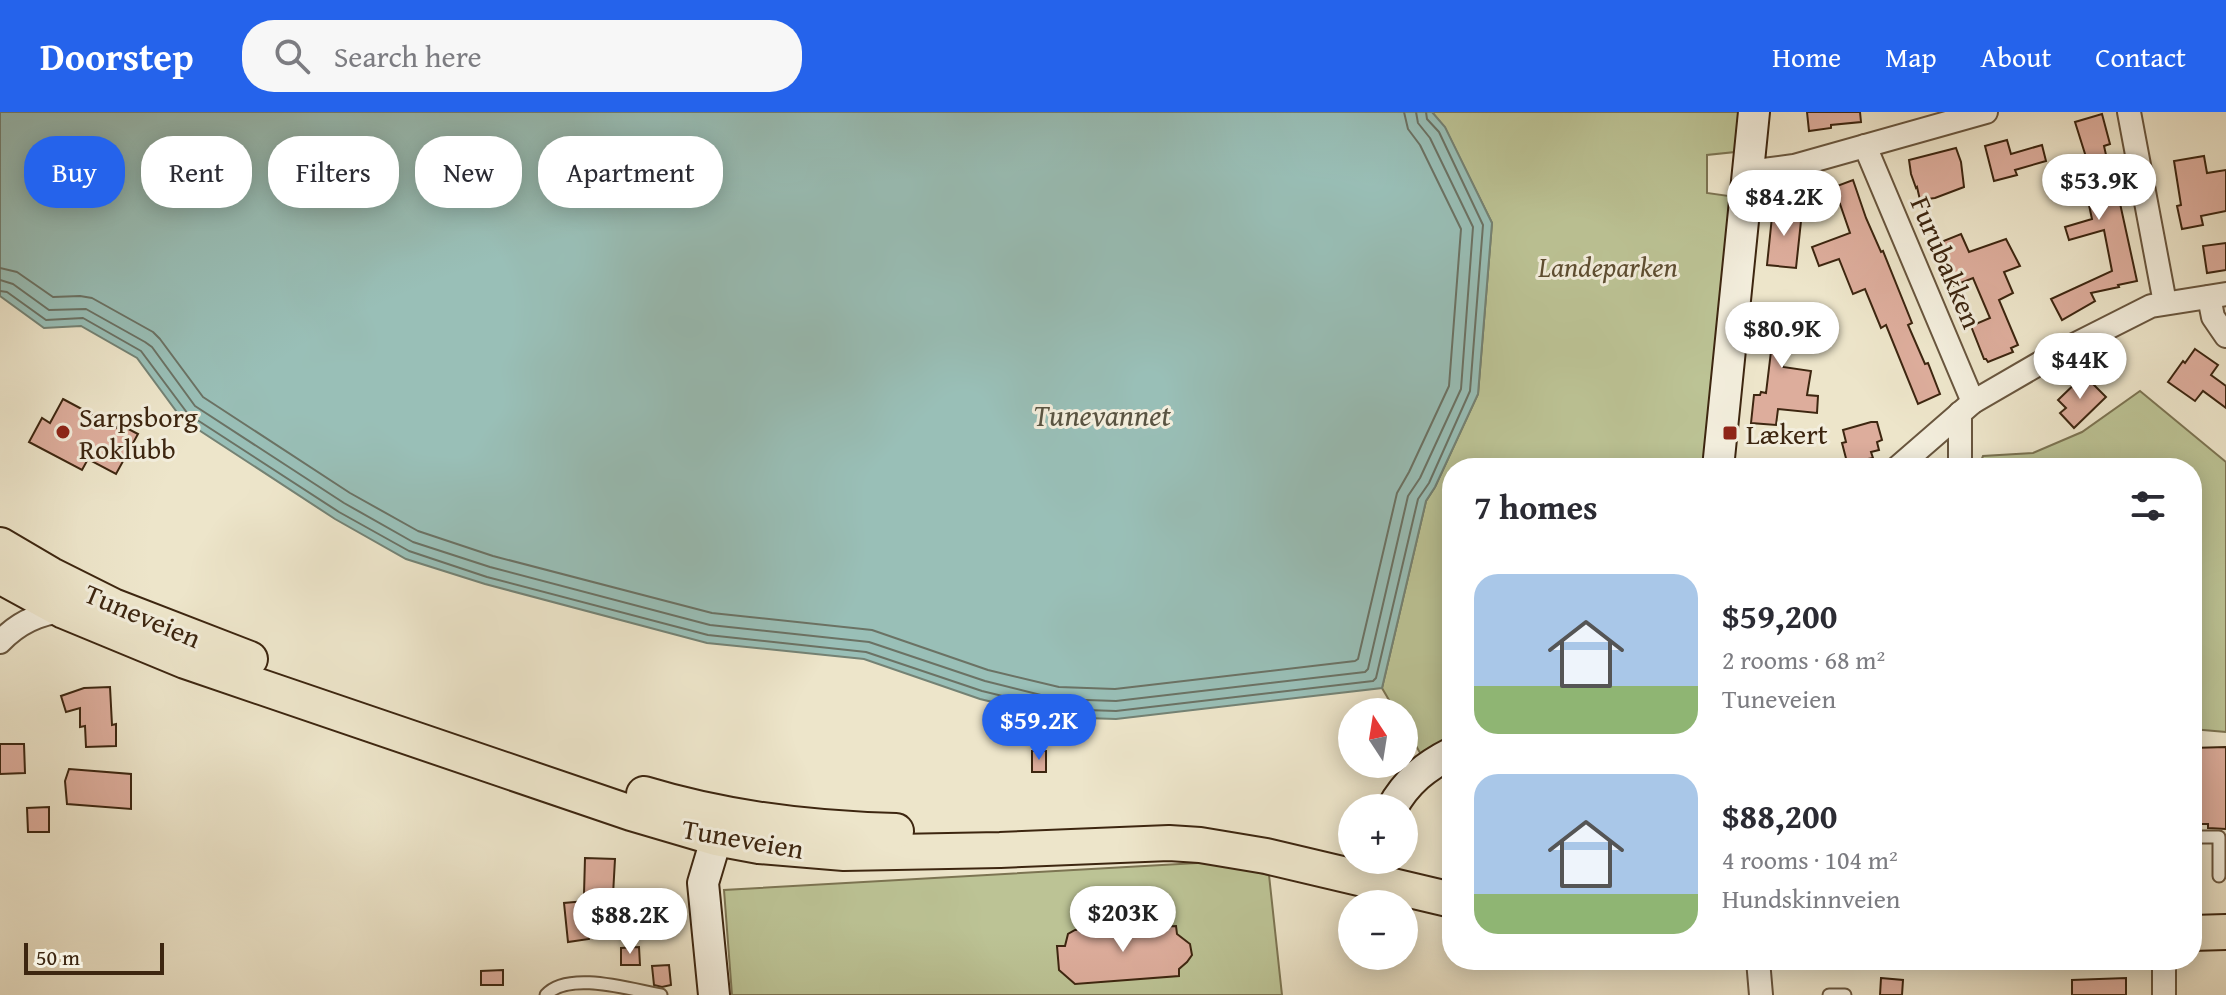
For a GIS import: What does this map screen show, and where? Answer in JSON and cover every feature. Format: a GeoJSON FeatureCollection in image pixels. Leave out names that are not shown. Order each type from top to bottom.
{"type":"FeatureCollection","features":[{"type":"Feature","properties":{"kind":"main road"},"geometry":{"type":"LineString","coordinates":[[0,545],[51,575]]}},
{"type":"Feature","properties":{"kind":"main road","name":"Tuneveien"},"geometry":{"type":"LineString","coordinates":[[51,575],[113,606],[179,632],[586,777],[677,804],[720,826]]}},
{"type":"Feature","properties":{"kind":"main road","name":"Tuneveien"},"geometry":{"type":"LineString","coordinates":[[3,586],[185,661],[631,813],[720,826],[874,831],[1192,829],[1284,840],[1338,855]]}},
{"type":"Feature","properties":{"kind":"main road","name":"Tuneveien"},"geometry":{"type":"LineString","coordinates":[[1418,873],[1442,877]]}},
{"type":"Feature","properties":{"kind":"main road","name":"Tuneveien"},"geometry":{"type":"LineString","coordinates":[[1392,874],[1442,896]]}},
{"type":"Feature","properties":{"kind":"main road"},"geometry":{"type":"LineString","coordinates":[[2202,933],[2226,932]]}},
{"type":"Feature","properties":{"kind":"street"},"geometry":{"type":"LineString","coordinates":[[1719,458],[1754,112]]}},
{"type":"Feature","properties":{"kind":"street"},"geometry":{"type":"LineString","coordinates":[[1748,172],[1794,166],[1986,112]]}},
{"type":"Feature","properties":{"kind":"street"},"geometry":{"type":"LineString","coordinates":[[2129,112],[2165,303]]}},
{"type":"Feature","properties":{"kind":"street","name":"Furubakken"},"geometry":{"type":"LineString","coordinates":[[1865,146],[1966,407],[1961,458]]}},
{"type":"Feature","properties":{"kind":"street"},"geometry":{"type":"LineString","coordinates":[[1908,458],[1966,407],[2010,379],[2139,311],[2165,303],[2217,295],[2213,317],[2226,336]]}},
{"type":"Feature","properties":{"kind":"street","name":"Tuneveien"},"geometry":{"type":"LineString","coordinates":[[3,586],[51,575]]}},
{"type":"Feature","properties":{"kind":"street","name":"Tuneveien"},"geometry":{"type":"LineString","coordinates":[[0,642],[18,626],[36,616],[64,611]]}},
{"type":"Feature","properties":{"kind":"street"},"geometry":{"type":"LineString","coordinates":[[1401,794],[1423,770],[1442,759]]}},
{"type":"Feature","properties":{"kind":"street"},"geometry":{"type":"LineString","coordinates":[[714,995],[703,883],[720,826]]}},
{"type":"Feature","properties":{"kind":"street"},"geometry":{"type":"LineString","coordinates":[[1759,970],[1761,995]]}},
{"type":"Feature","properties":{"kind":"street"},"geometry":{"type":"LineString","coordinates":[[2164,970],[2164,995]]}},
{"type":"Feature","properties":{"kind":"lane"},"geometry":{"type":"LineString","coordinates":[[2202,837],[2219,837],[2219,876]]}},
{"type":"Feature","properties":{"kind":"lane"},"geometry":{"type":"LineString","coordinates":[[546,995],[551,989],[564,984],[595,983],[661,995]]}},
{"type":"Feature","properties":{"kind":"lane"},"geometry":{"type":"LineString","coordinates":[[1829,995],[1845,995]]}},
{"type":"Feature","properties":{"kind":"green space","name":"Landeparken"},"geometry":{"type":"Polygon","coordinates":[[[1432,112],[1739,112],[1735,152],[1707,155],[1707,193],[1736,197],[1707,458],[1448,458],[1478,394],[1492,223],[1445,128],[1432,112]]]}},
{"type":"Feature","properties":{"kind":"green space"},"geometry":{"type":"Polygon","coordinates":[[[2140,391],[2226,462],[2226,732],[2202,730],[2202,458],[1982,458],[2033,453],[2082,432],[2140,391]]]}},
{"type":"Feature","properties":{"kind":"green space","name":"Landeparken"},"geometry":{"type":"Polygon","coordinates":[[[1442,472],[1442,748],[1423,758],[1418,749],[1418,698],[1388,698],[1382,688],[1426,501],[1442,472]]]}},
{"type":"Feature","properties":{"kind":"green space"},"geometry":{"type":"Polygon","coordinates":[[[1215,862],[1269,875],[1282,995],[732,995],[724,890],[1215,862]]]}},
{"type":"Feature","properties":{"kind":"water","name":"Tunevannet"},"geometry":{"type":"Polygon","coordinates":[[[0,112],[1432,112],[1445,127],[1492,223],[1478,394],[1448,458],[1442,458],[1442,472],[1426,501],[1382,688],[1116,719],[1055,717],[980,699],[864,659],[707,643],[485,584],[406,559],[335,519],[182,419],[137,358],[81,326],[44,328],[0,296],[0,112]]]}},
{"type":"Feature","properties":{"kind":"building"},"geometry":{"type":"Polygon","coordinates":[[[1807,112],[1860,112],[1861,122],[1809,131],[1807,112]]]}},
{"type":"Feature","properties":{"kind":"building"},"geometry":{"type":"Polygon","coordinates":[[[2102,114],[2110,144],[2104,146],[2137,281],[2091,293],[2095,301],[2062,320],[2051,299],[2112,271],[2104,230],[2069,240],[2065,227],[2092,219],[2086,191],[2093,190],[2075,122],[2102,114]]]}},
{"type":"Feature","properties":{"kind":"building"},"geometry":{"type":"Polygon","coordinates":[[[2007,140],[2011,154],[2042,145],[2046,161],[2015,170],[2017,175],[1994,181],[1985,146],[2007,140]]]}},
{"type":"Feature","properties":{"kind":"building"},"geometry":{"type":"Polygon","coordinates":[[[1956,148],[1964,187],[1920,200],[1909,160],[1956,148]]]}},
{"type":"Feature","properties":{"kind":"building"},"geometry":{"type":"Polygon","coordinates":[[[2204,156],[2207,173],[2226,170],[2226,211],[2201,216],[2203,225],[2182,229],[2174,161],[2204,156]]]}},
{"type":"Feature","properties":{"kind":"building"},"geometry":{"type":"Polygon","coordinates":[[[1853,180],[1866,218],[1912,323],[1908,325],[1940,394],[1918,404],[1886,325],[1881,328],[1865,289],[1853,294],[1839,259],[1819,266],[1812,247],[1850,233],[1840,204],[1835,206],[1829,189],[1853,180]]]}},
{"type":"Feature","properties":{"kind":"building"},"geometry":{"type":"Polygon","coordinates":[[[1773,207],[1796,209],[1795,220],[1801,221],[1796,268],[1767,265],[1773,207]]]}},
{"type":"Feature","properties":{"kind":"building"},"geometry":{"type":"Polygon","coordinates":[[[1961,234],[1969,252],[2006,239],[2020,266],[2004,272],[2013,293],[1999,300],[2018,345],[2011,348],[2013,352],[1988,362],[1971,326],[1990,318],[1973,278],[1953,286],[1936,244],[1961,234]]]}},
{"type":"Feature","properties":{"kind":"building"},"geometry":{"type":"Polygon","coordinates":[[[2226,243],[2226,270],[2207,273],[2203,246],[2226,243]]]}},
{"type":"Feature","properties":{"kind":"building"},"geometry":{"type":"Polygon","coordinates":[[[1762,310],[1807,314],[1805,337],[1786,336],[1783,367],[1811,371],[1807,395],[1818,396],[1817,413],[1778,409],[1776,425],[1751,423],[1754,395],[1766,393],[1772,343],[1759,342],[1762,310]]]}},
{"type":"Feature","properties":{"kind":"building"},"geometry":{"type":"Polygon","coordinates":[[[2195,349],[2218,365],[2211,375],[2226,386],[2226,408],[2203,391],[2195,401],[2168,382],[2195,349]]]}},
{"type":"Feature","properties":{"kind":"building"},"geometry":{"type":"Polygon","coordinates":[[[2084,375],[2106,397],[2074,428],[2060,413],[2066,408],[2058,400],[2084,375]]]}},
{"type":"Feature","properties":{"kind":"building","name":"Sarpsborg Roklubb"},"geometry":{"type":"Polygon","coordinates":[[[63,399],[117,428],[119,424],[138,434],[116,474],[88,459],[82,470],[29,442],[42,418],[50,423],[63,399]]]}},
{"type":"Feature","properties":{"kind":"building"},"geometry":{"type":"Polygon","coordinates":[[[1877,422],[1882,440],[1877,442],[1879,450],[1871,452],[1873,458],[1846,458],[1843,430],[1877,422]]]}},
{"type":"Feature","properties":{"kind":"building"},"geometry":{"type":"Polygon","coordinates":[[[110,687],[116,746],[86,747],[85,726],[80,727],[80,708],[66,712],[61,696],[84,688],[110,687]]]}},
{"type":"Feature","properties":{"kind":"building"},"geometry":{"type":"Polygon","coordinates":[[[0,744],[24,744],[25,773],[0,774],[0,744]]]}},
{"type":"Feature","properties":{"kind":"building"},"geometry":{"type":"Polygon","coordinates":[[[2226,747],[2226,829],[2208,828],[2208,824],[2202,824],[2202,748],[2226,747]]]}},
{"type":"Feature","properties":{"kind":"building"},"geometry":{"type":"Polygon","coordinates":[[[1032,751],[1046,751],[1046,772],[1032,772],[1032,751]]]}},
{"type":"Feature","properties":{"kind":"building"},"geometry":{"type":"Polygon","coordinates":[[[69,769],[131,774],[131,809],[67,804],[65,781],[69,769]]]}},
{"type":"Feature","properties":{"kind":"building"},"geometry":{"type":"Polygon","coordinates":[[[49,807],[49,832],[28,832],[27,808],[49,807]]]}},
{"type":"Feature","properties":{"kind":"building"},"geometry":{"type":"Polygon","coordinates":[[[585,858],[615,859],[613,895],[584,894],[585,858]]]}},
{"type":"Feature","properties":{"kind":"building"},"geometry":{"type":"Polygon","coordinates":[[[586,901],[589,939],[568,942],[564,903],[586,901]]]}},
{"type":"Feature","properties":{"kind":"building"},"geometry":{"type":"Polygon","coordinates":[[[1176,926],[1177,934],[1190,944],[1192,955],[1179,969],[1179,976],[1075,984],[1059,970],[1057,946],[1065,946],[1068,934],[1075,930],[1176,926]]]}},
{"type":"Feature","properties":{"kind":"building"},"geometry":{"type":"Polygon","coordinates":[[[639,947],[640,965],[621,965],[621,948],[639,947]]]}},
{"type":"Feature","properties":{"kind":"building"},"geometry":{"type":"Polygon","coordinates":[[[669,965],[671,985],[654,985],[652,966],[669,965]]]}},
{"type":"Feature","properties":{"kind":"building"},"geometry":{"type":"Polygon","coordinates":[[[503,970],[503,985],[481,985],[481,971],[503,970]]]}},
{"type":"Feature","properties":{"kind":"building"},"geometry":{"type":"Polygon","coordinates":[[[1881,978],[1903,980],[1902,995],[1880,995],[1881,978]]]}},
{"type":"Feature","properties":{"kind":"building"},"geometry":{"type":"Polygon","coordinates":[[[2126,978],[2126,995],[2072,995],[2072,980],[2126,978]]]}},
{"type":"Feature","properties":{"kind":"place","name":"Sarpsborg Roklubb"},"geometry":{"type":"Point","coordinates":[63,432]}},
{"type":"Feature","properties":{"kind":"place","name":"Lækert"},"geometry":{"type":"Point","coordinates":[1730,433]}}]}
